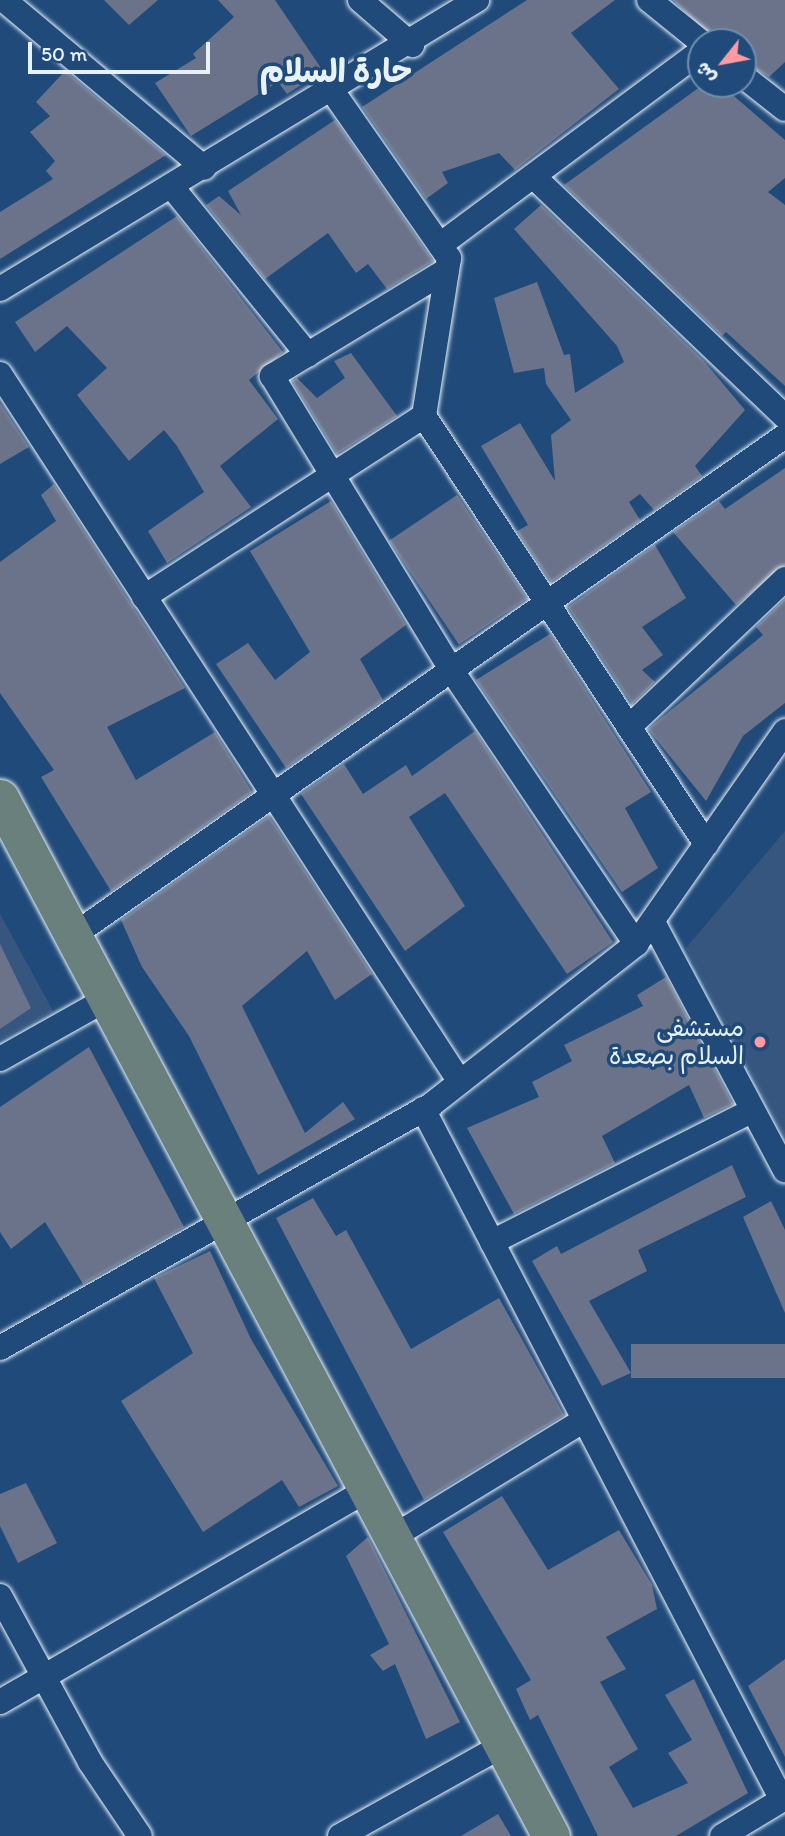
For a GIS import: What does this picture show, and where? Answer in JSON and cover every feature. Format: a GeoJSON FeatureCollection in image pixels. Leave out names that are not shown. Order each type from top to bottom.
{"type":"FeatureCollection","features":[{"type":"Feature","properties":{"kind":"highway"},"geometry":{"type":"LineString","coordinates":[[0,798],[551,1836]]}},
{"type":"Feature","properties":{"kind":"street"},"geometry":{"type":"LineString","coordinates":[[4,0],[204,168]]}},
{"type":"Feature","properties":{"kind":"street"},"geometry":{"type":"LineString","coordinates":[[359,0],[412,45]]}},
{"type":"Feature","properties":{"kind":"street"},"geometry":{"type":"LineString","coordinates":[[0,289],[412,45],[477,0]]}},
{"type":"Feature","properties":{"kind":"street"},"geometry":{"type":"LineString","coordinates":[[649,0],[687,31]]}},
{"type":"Feature","properties":{"kind":"street"},"geometry":{"type":"LineString","coordinates":[[440,245],[687,61]]}},
{"type":"Feature","properties":{"kind":"street"},"geometry":{"type":"LineString","coordinates":[[757,86],[785,109]]}},
{"type":"Feature","properties":{"kind":"street"},"geometry":{"type":"LineString","coordinates":[[333,92],[449,258],[424,416],[706,844]]}},
{"type":"Feature","properties":{"kind":"street"},"geometry":{"type":"LineString","coordinates":[[533,176],[785,417]]}},
{"type":"Feature","properties":{"kind":"street"},"geometry":{"type":"LineString","coordinates":[[172,187],[308,355]]}},
{"type":"Feature","properties":{"kind":"street"},"geometry":{"type":"LineString","coordinates":[[447,270],[272,376],[450,668],[636,944]]}},
{"type":"Feature","properties":{"kind":"street"},"geometry":{"type":"LineString","coordinates":[[0,374],[460,1082]]}},
{"type":"Feature","properties":{"kind":"street"},"geometry":{"type":"LineString","coordinates":[[144,597],[424,416]]}},
{"type":"Feature","properties":{"kind":"street"},"geometry":{"type":"LineString","coordinates":[[72,937],[274,798],[450,668],[785,436]]}},
{"type":"Feature","properties":{"kind":"street"},"geometry":{"type":"LineString","coordinates":[[629,727],[785,579]]}},
{"type":"Feature","properties":{"kind":"street"},"geometry":{"type":"LineString","coordinates":[[0,1348],[222,1220],[423,1109],[636,944],[654,923],[785,731]]}},
{"type":"Feature","properties":{"kind":"street"},"geometry":{"type":"LineString","coordinates":[[654,923],[785,1170]]}},
{"type":"Feature","properties":{"kind":"street"},"geometry":{"type":"LineString","coordinates":[[0,1059],[105,1000]]}},
{"type":"Feature","properties":{"kind":"street"},"geometry":{"type":"LineString","coordinates":[[423,1109],[784,1799],[722,1836]]}},
{"type":"Feature","properties":{"kind":"street"},"geometry":{"type":"LineString","coordinates":[[492,1242],[753,1110]]}},
{"type":"Feature","properties":{"kind":"street"},"geometry":{"type":"LineString","coordinates":[[391,1538],[584,1420]]}},
{"type":"Feature","properties":{"kind":"street"},"geometry":{"type":"LineString","coordinates":[[0,1702],[366,1491]]}},
{"type":"Feature","properties":{"kind":"street"},"geometry":{"type":"LineString","coordinates":[[0,1597],[45,1678],[140,1836]]}},
{"type":"Feature","properties":{"kind":"street"},"geometry":{"type":"LineString","coordinates":[[340,1836],[502,1746]]}},
{"type":"Feature","properties":{"kind":"shaded area","name":"مستشفى السلام بصعدة"},"geometry":{"type":"Polygon","coordinates":[[[785,831],[785,1137],[686,948],[785,831]]]}},
{"type":"Feature","properties":{"kind":"shaded area"},"geometry":{"type":"Polygon","coordinates":[[[0,914],[53,1011],[0,1040],[0,914]]]}},
{"type":"Feature","properties":{"kind":"building"},"geometry":{"type":"Polygon","coordinates":[[[104,0],[158,0],[129,25],[104,0]]]}},
{"type":"Feature","properties":{"kind":"building"},"geometry":{"type":"Polygon","coordinates":[[[218,0],[275,0],[323,71],[287,94],[278,82],[191,136],[155,83],[196,58],[193,54],[234,17],[218,0]]]}},
{"type":"Feature","properties":{"kind":"building"},"geometry":{"type":"Polygon","coordinates":[[[527,0],[615,0],[571,33],[619,89],[515,170],[499,153],[442,172],[448,183],[426,199],[362,107],[527,0]]]}},
{"type":"Feature","properties":{"kind":"building"},"geometry":{"type":"Polygon","coordinates":[[[673,0],[785,0],[785,62],[769,77],[757,70],[757,28],[702,28],[673,0]]]}},
{"type":"Feature","properties":{"kind":"building"},"geometry":{"type":"Polygon","coordinates":[[[65,71],[166,155],[0,259],[0,212],[53,179],[46,171],[55,161],[30,132],[50,116],[36,102],[65,71]]]}},
{"type":"Feature","properties":{"kind":"building"},"geometry":{"type":"Polygon","coordinates":[[[687,96],[736,98],[785,140],[785,178],[768,192],[785,205],[785,386],[726,332],[722,336],[564,185],[687,96]]]}},
{"type":"Feature","properties":{"kind":"building"},"geometry":{"type":"Polygon","coordinates":[[[335,120],[433,261],[387,289],[368,264],[356,273],[328,233],[265,279],[206,205],[219,196],[241,215],[228,191],[335,120]]]}},
{"type":"Feature","properties":{"kind":"building"},"geometry":{"type":"Polygon","coordinates":[[[541,205],[703,360],[745,410],[695,466],[702,476],[654,510],[640,494],[629,502],[640,520],[551,582],[517,531],[528,525],[481,446],[520,423],[555,481],[551,435],[571,420],[546,384],[544,368],[514,373],[494,298],[537,282],[564,355],[570,354],[575,393],[624,362],[617,346],[514,229],[541,205]]]}},
{"type":"Feature","properties":{"kind":"building"},"geometry":{"type":"Polygon","coordinates":[[[177,216],[283,352],[249,380],[278,419],[220,466],[251,507],[167,563],[148,531],[204,492],[177,446],[164,430],[129,461],[77,395],[107,368],[67,326],[35,352],[15,322],[177,216]]]}},
{"type":"Feature","properties":{"kind":"building"},"geometry":{"type":"Polygon","coordinates":[[[351,353],[397,416],[337,454],[292,381],[297,378],[317,398],[345,378],[334,361],[351,353]]]}},
{"type":"Feature","properties":{"kind":"building"},"geometry":{"type":"Polygon","coordinates":[[[0,403],[29,447],[0,464],[0,403]]]}},
{"type":"Feature","properties":{"kind":"building"},"geometry":{"type":"Polygon","coordinates":[[[785,468],[785,565],[736,605],[673,532],[719,501],[725,509],[785,468]]]}},
{"type":"Feature","properties":{"kind":"building"},"geometry":{"type":"Polygon","coordinates":[[[54,484],[185,688],[107,727],[136,780],[215,732],[252,792],[111,891],[41,777],[54,770],[0,693],[0,562],[56,521],[41,495],[54,484]]]}},
{"type":"Feature","properties":{"kind":"building"},"geometry":{"type":"Polygon","coordinates":[[[457,495],[527,599],[459,644],[389,541],[457,495]]]}},
{"type":"Feature","properties":{"kind":"building"},"geometry":{"type":"Polygon","coordinates":[[[331,501],[406,625],[360,659],[383,700],[286,768],[216,664],[248,643],[275,680],[310,652],[250,551],[331,501]]]}},
{"type":"Feature","properties":{"kind":"building"},"geometry":{"type":"Polygon","coordinates":[[[655,545],[686,598],[642,627],[663,655],[642,670],[655,682],[632,704],[568,607],[655,545]]]}},
{"type":"Feature","properties":{"kind":"building"},"geometry":{"type":"Polygon","coordinates":[[[785,599],[785,703],[743,736],[706,801],[648,729],[763,635],[756,627],[785,599]]]}},
{"type":"Feature","properties":{"kind":"building"},"geometry":{"type":"Polygon","coordinates":[[[550,634],[651,792],[625,808],[658,868],[622,892],[476,680],[550,634]]]}},
{"type":"Feature","properties":{"kind":"building"},"geometry":{"type":"Polygon","coordinates":[[[475,731],[613,942],[567,974],[445,793],[409,817],[465,906],[405,951],[301,794],[344,764],[363,794],[406,765],[412,776],[475,731]]]}},
{"type":"Feature","properties":{"kind":"building"},"geometry":{"type":"Polygon","coordinates":[[[269,816],[372,974],[335,1000],[307,951],[242,1006],[305,1133],[343,1102],[355,1119],[258,1175],[189,1036],[142,967],[121,920],[269,816]]]}},
{"type":"Feature","properties":{"kind":"building"},"geometry":{"type":"Polygon","coordinates":[[[0,944],[31,1008],[0,1029],[0,944]]]}},
{"type":"Feature","properties":{"kind":"building"},"geometry":{"type":"Polygon","coordinates":[[[666,977],[733,1104],[704,1118],[689,1085],[602,1136],[615,1163],[514,1214],[467,1128],[539,1097],[532,1082],[572,1061],[564,1045],[643,1006],[637,995],[666,977]]]}},
{"type":"Feature","properties":{"kind":"building"},"geometry":{"type":"Polygon","coordinates":[[[89,1047],[184,1227],[83,1284],[45,1222],[11,1249],[0,1232],[0,1107],[89,1047]]]}},
{"type":"Feature","properties":{"kind":"building"},"geometry":{"type":"Polygon","coordinates":[[[732,1165],[746,1197],[638,1250],[647,1271],[589,1301],[631,1373],[602,1386],[532,1261],[557,1246],[561,1254],[732,1165]]]}},
{"type":"Feature","properties":{"kind":"building"},"geometry":{"type":"Polygon","coordinates":[[[313,1198],[336,1236],[346,1230],[411,1349],[499,1298],[564,1415],[424,1500],[276,1218],[313,1198]]]}},
{"type":"Feature","properties":{"kind":"building"},"geometry":{"type":"Polygon","coordinates":[[[771,1201],[785,1230],[785,1313],[743,1217],[771,1201]]]}},
{"type":"Feature","properties":{"kind":"building"},"geometry":{"type":"Polygon","coordinates":[[[210,1251],[251,1339],[338,1486],[299,1507],[282,1480],[203,1532],[121,1401],[193,1353],[154,1278],[210,1251]]]}},
{"type":"Feature","properties":{"kind":"building"},"geometry":{"type":"Polygon","coordinates":[[[631,1344],[785,1344],[785,1378],[631,1378],[631,1344]]]}},
{"type":"Feature","properties":{"kind":"building"},"geometry":{"type":"Polygon","coordinates":[[[26,1483],[57,1543],[18,1563],[0,1526],[0,1494],[26,1483]]]}},
{"type":"Feature","properties":{"kind":"building"},"geometry":{"type":"Polygon","coordinates":[[[502,1496],[548,1570],[619,1530],[652,1585],[657,1609],[606,1637],[626,1669],[600,1682],[638,1749],[609,1767],[633,1808],[688,1783],[668,1753],[692,1740],[665,1695],[694,1679],[748,1793],[676,1836],[598,1836],[538,1715],[530,1720],[516,1689],[531,1680],[443,1532],[502,1496]]]}},
{"type":"Feature","properties":{"kind":"building"},"geometry":{"type":"Polygon","coordinates":[[[368,1537],[460,1722],[426,1739],[395,1664],[383,1671],[370,1655],[389,1644],[346,1556],[368,1537]]]}},
{"type":"Feature","properties":{"kind":"building"},"geometry":{"type":"Polygon","coordinates":[[[785,1659],[785,1757],[748,1686],[785,1659]]]}},
{"type":"Feature","properties":{"kind":"building"},"geometry":{"type":"Polygon","coordinates":[[[498,1814],[511,1836],[461,1836],[498,1814]]]}},
{"type":"Feature","properties":{"kind":"place","name":"مستشفى السلام بصعدة"},"geometry":{"type":"Point","coordinates":[760,1042]}},
{"type":"Feature","properties":{"kind":"district","name":"حارة السلام"},"geometry":{"type":"Point","coordinates":[336,71]}}]}
